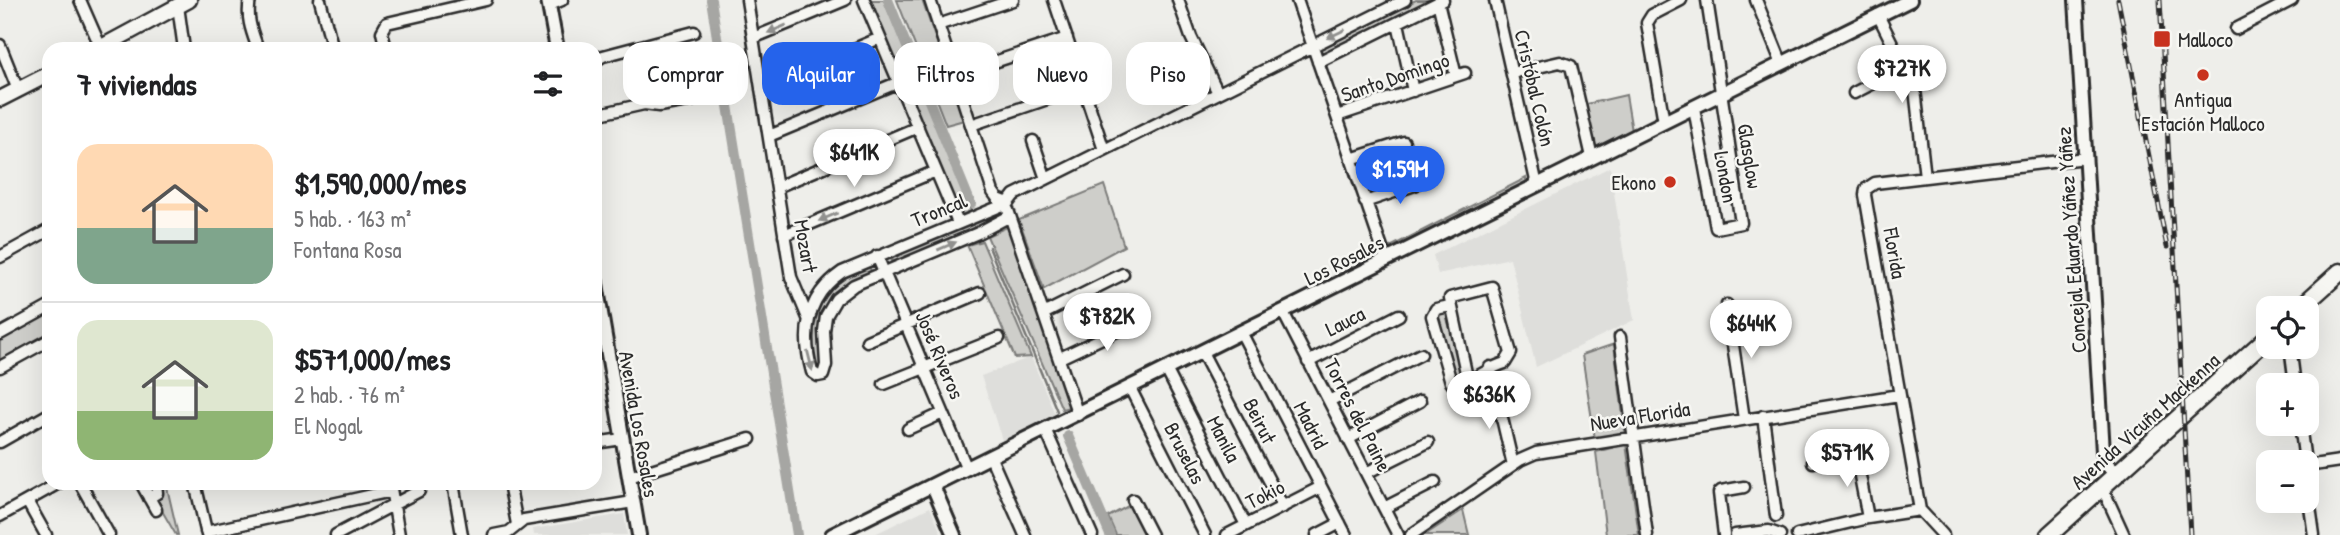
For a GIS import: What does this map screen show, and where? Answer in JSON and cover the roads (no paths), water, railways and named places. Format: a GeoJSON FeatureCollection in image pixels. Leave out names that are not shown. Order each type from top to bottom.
{"type":"FeatureCollection","features":[{"type":"Feature","properties":{"kind":"main road"},"geometry":{"type":"LineString","coordinates":[[110,42],[184,3]]}},
{"type":"Feature","properties":{"kind":"main road"},"geometry":{"type":"LineString","coordinates":[[0,99],[42,78]]}},
{"type":"Feature","properties":{"kind":"main road"},"geometry":{"type":"LineString","coordinates":[[2314,296],[2340,272]]}},
{"type":"Feature","properties":{"kind":"main road","name":"Avenida Vicuña Mackenna"},"geometry":{"type":"LineString","coordinates":[[2049,535],[2256,348]]}},
{"type":"Feature","properties":{"kind":"street"},"geometry":{"type":"LineString","coordinates":[[80,0],[97,42]]}},
{"type":"Feature","properties":{"kind":"street"},"geometry":{"type":"LineString","coordinates":[[250,0],[248,16],[256,42]]}},
{"type":"Feature","properties":{"kind":"street"},"geometry":{"type":"LineString","coordinates":[[320,0],[331,42]]}},
{"type":"Feature","properties":{"kind":"street"},"geometry":{"type":"LineString","coordinates":[[556,42],[549,3],[562,0]]}},
{"type":"Feature","properties":{"kind":"street","name":"Mozart"},"geometry":{"type":"LineString","coordinates":[[747,0],[791,278],[808,318]]}},
{"type":"Feature","properties":{"kind":"street"},"geometry":{"type":"LineString","coordinates":[[753,38],[845,0]]}},
{"type":"Feature","properties":{"kind":"street"},"geometry":{"type":"LineString","coordinates":[[864,0],[894,70]]}},
{"type":"Feature","properties":{"kind":"street"},"geometry":{"type":"LineString","coordinates":[[930,0],[944,42]]}},
{"type":"Feature","properties":{"kind":"street"},"geometry":{"type":"LineString","coordinates":[[938,25],[1013,0]]}},
{"type":"Feature","properties":{"kind":"street"},"geometry":{"type":"LineString","coordinates":[[1054,0],[1068,42]]}},
{"type":"Feature","properties":{"kind":"street"},"geometry":{"type":"LineString","coordinates":[[1178,0],[1191,37],[1218,93]]}},
{"type":"Feature","properties":{"kind":"street"},"geometry":{"type":"LineString","coordinates":[[1297,0],[1385,260]]}},
{"type":"Feature","properties":{"kind":"street","name":"Troncal"},"geometry":{"type":"LineString","coordinates":[[1010,216],[978,233],[855,285],[836,299],[826,316],[823,338],[826,365],[823,375],[813,373],[807,342],[808,318],[820,291],[842,272],[1008,203],[1012,196],[1405,0]]}},
{"type":"Feature","properties":{"kind":"street","name":"Cristóbal Colón"},"geometry":{"type":"LineString","coordinates":[[1495,0],[1537,185]]}},
{"type":"Feature","properties":{"kind":"street"},"geometry":{"type":"LineString","coordinates":[[1664,122],[1647,23],[1652,15],[1681,0]]}},
{"type":"Feature","properties":{"kind":"street","name":"Glasglow"},"geometry":{"type":"LineString","coordinates":[[1707,0],[1741,223]]}},
{"type":"Feature","properties":{"kind":"street"},"geometry":{"type":"LineString","coordinates":[[1756,0],[1782,64]]}},
{"type":"Feature","properties":{"kind":"street","name":"Los Rosales"},"geometry":{"type":"LineString","coordinates":[[832,535],[1131,390],[1385,260],[1910,0]]}},
{"type":"Feature","properties":{"kind":"street","name":"Concejal Eduardo Yáñez Yáñez"},"geometry":{"type":"LineString","coordinates":[[2076,0],[2103,452],[2115,475]]}},
{"type":"Feature","properties":{"kind":"street"},"geometry":{"type":"LineString","coordinates":[[2236,29],[2292,0]]}},
{"type":"Feature","properties":{"kind":"street"},"geometry":{"type":"LineString","coordinates":[[384,42],[383,27],[390,23],[481,1]]}},
{"type":"Feature","properties":{"kind":"street"},"geometry":{"type":"LineString","coordinates":[[1318,62],[1441,1]]}},
{"type":"Feature","properties":{"kind":"street","name":"Santo Domingo"},"geometry":{"type":"LineString","coordinates":[[1337,116],[1460,75],[1441,1]]}},
{"type":"Feature","properties":{"kind":"street"},"geometry":{"type":"LineString","coordinates":[[184,3],[184,42]]}},
{"type":"Feature","properties":{"kind":"street"},"geometry":{"type":"LineString","coordinates":[[1878,15],[1905,67],[1916,96],[1925,177]]}},
{"type":"Feature","properties":{"kind":"street"},"geometry":{"type":"LineString","coordinates":[[1398,23],[1413,90]]}},
{"type":"Feature","properties":{"kind":"street"},"geometry":{"type":"LineString","coordinates":[[602,57],[694,32]]}},
{"type":"Feature","properties":{"kind":"street"},"geometry":{"type":"LineString","coordinates":[[761,89],[880,38]]}},
{"type":"Feature","properties":{"kind":"street"},"geometry":{"type":"LineString","coordinates":[[999,60],[1067,38]]}},
{"type":"Feature","properties":{"kind":"street"},"geometry":{"type":"LineString","coordinates":[[0,45],[18,90]]}},
{"type":"Feature","properties":{"kind":"street"},"geometry":{"type":"LineString","coordinates":[[1512,73],[1563,62],[1571,66],[1592,157]]}},
{"type":"Feature","properties":{"kind":"street"},"geometry":{"type":"LineString","coordinates":[[1854,93],[1905,67]]}},
{"type":"Feature","properties":{"kind":"street"},"geometry":{"type":"LineString","coordinates":[[769,136],[894,84]]}},
{"type":"Feature","properties":{"kind":"street"},"geometry":{"type":"LineString","coordinates":[[602,114],[640,105]]}},
{"type":"Feature","properties":{"kind":"street"},"geometry":{"type":"LineString","coordinates":[[909,105],[958,223]]}},
{"type":"Feature","properties":{"kind":"street"},"geometry":{"type":"LineString","coordinates":[[965,105],[993,192],[998,199],[1008,203],[1010,216],[1078,415]]}},
{"type":"Feature","properties":{"kind":"street"},"geometry":{"type":"LineString","coordinates":[[971,125],[1030,105]]}},
{"type":"Feature","properties":{"kind":"street"},"geometry":{"type":"LineString","coordinates":[[1089,105],[1104,150]]}},
{"type":"Feature","properties":{"kind":"street","name":"London"},"geometry":{"type":"LineString","coordinates":[[1694,108],[1716,228],[1741,223]]}},
{"type":"Feature","properties":{"kind":"street"},"geometry":{"type":"LineString","coordinates":[[777,187],[918,127]]}},
{"type":"Feature","properties":{"kind":"street"},"geometry":{"type":"LineString","coordinates":[[1033,141],[1046,179]]}},
{"type":"Feature","properties":{"kind":"street"},"geometry":{"type":"LineString","coordinates":[[1351,159],[1404,142]]}},
{"type":"Feature","properties":{"kind":"street","name":"Florida"},"geometry":{"type":"LineString","coordinates":[[1920,510],[1865,192],[1872,183],[2085,158]]}},
{"type":"Feature","properties":{"kind":"street"},"geometry":{"type":"LineString","coordinates":[[784,235],[936,171]]}},
{"type":"Feature","properties":{"kind":"street"},"geometry":{"type":"LineString","coordinates":[[1365,202],[1415,185]]}},
{"type":"Feature","properties":{"kind":"street"},"geometry":{"type":"LineString","coordinates":[[0,257],[42,234]]}},
{"type":"Feature","properties":{"kind":"street","name":"José Riveros"},"geometry":{"type":"LineString","coordinates":[[877,256],[967,470]]}},
{"type":"Feature","properties":{"kind":"street"},"geometry":{"type":"LineString","coordinates":[[1045,313],[1123,274]]}},
{"type":"Feature","properties":{"kind":"street"},"geometry":{"type":"LineString","coordinates":[[1450,306],[1436,309],[1433,316],[1451,382],[1458,386],[1468,382],[1490,367],[1505,362],[1511,353],[1492,288],[1454,296],[1449,301],[1468,382]]}},
{"type":"Feature","properties":{"kind":"street","name":"Mozart"},"geometry":{"type":"LineString","coordinates":[[796,290],[807,293],[820,291]]}},
{"type":"Feature","properties":{"kind":"street"},"geometry":{"type":"LineString","coordinates":[[867,341],[980,293]]}},
{"type":"Feature","properties":{"kind":"street"},"geometry":{"type":"LineString","coordinates":[[1727,305],[1744,419]]}},
{"type":"Feature","properties":{"kind":"street"},"geometry":{"type":"LineString","coordinates":[[0,334],[42,311]]}},
{"type":"Feature","properties":{"kind":"street","name":"Torres del Paine"},"geometry":{"type":"LineString","coordinates":[[1283,312],[1398,535]]}},
{"type":"Feature","properties":{"kind":"street","name":"Lauca"},"geometry":{"type":"LineString","coordinates":[[1308,362],[1399,314]]}},
{"type":"Feature","properties":{"kind":"street"},"geometry":{"type":"LineString","coordinates":[[1060,358],[1142,319]]}},
{"type":"Feature","properties":{"kind":"street","name":"Madrid"},"geometry":{"type":"LineString","coordinates":[[1242,334],[1346,535]]}},
{"type":"Feature","properties":{"kind":"street"},"geometry":{"type":"LineString","coordinates":[[1620,337],[1647,535]]}},
{"type":"Feature","properties":{"kind":"street"},"geometry":{"type":"LineString","coordinates":[[884,384],[999,338]]}},
{"type":"Feature","properties":{"kind":"street","name":"Avenida Los Rosales"},"geometry":{"type":"LineString","coordinates":[[602,343],[639,535]]}},
{"type":"Feature","properties":{"kind":"street"},"geometry":{"type":"LineString","coordinates":[[0,367],[42,344]]}},
{"type":"Feature","properties":{"kind":"street","name":"Beirut"},"geometry":{"type":"LineString","coordinates":[[1203,354],[1283,507]]}},
{"type":"Feature","properties":{"kind":"street"},"geometry":{"type":"LineString","coordinates":[[1329,401],[1421,354]]}},
{"type":"Feature","properties":{"kind":"street"},"geometry":{"type":"LineString","coordinates":[[1490,367],[1513,465]]}},
{"type":"Feature","properties":{"kind":"street","name":"Manila"},"geometry":{"type":"LineString","coordinates":[[1167,371],[1246,525]]}},
{"type":"Feature","properties":{"kind":"street","name":"Bruselas"},"geometry":{"type":"LineString","coordinates":[[1131,390],[1205,535]]}},
{"type":"Feature","properties":{"kind":"street","name":"Nueva Florida"},"geometry":{"type":"LineString","coordinates":[[1410,535],[1513,465],[1544,451],[1899,395]]}},
{"type":"Feature","properties":{"kind":"street"},"geometry":{"type":"LineString","coordinates":[[1348,439],[1420,401]]}},
{"type":"Feature","properties":{"kind":"street"},"geometry":{"type":"LineString","coordinates":[[908,429],[943,413]]}},
{"type":"Feature","properties":{"kind":"street"},"geometry":{"type":"LineString","coordinates":[[1763,416],[1776,516]]}},
{"type":"Feature","properties":{"kind":"street"},"geometry":{"type":"LineString","coordinates":[[0,442],[42,418]]}},
{"type":"Feature","properties":{"kind":"street"},"geometry":{"type":"LineString","coordinates":[[1046,431],[1092,535]]}},
{"type":"Feature","properties":{"kind":"street"},"geometry":{"type":"LineString","coordinates":[[602,442],[622,439]]}},
{"type":"Feature","properties":{"kind":"street"},"geometry":{"type":"LineString","coordinates":[[629,477],[750,439]]}},
{"type":"Feature","properties":{"kind":"street"},"geometry":{"type":"LineString","coordinates":[[1366,473],[1428,442]]}},
{"type":"Feature","properties":{"kind":"street"},"geometry":{"type":"LineString","coordinates":[[1813,462],[1859,454],[1868,518]]}},
{"type":"Feature","properties":{"kind":"street"},"geometry":{"type":"LineString","coordinates":[[990,458],[1025,535]]}},
{"type":"Feature","properties":{"kind":"street"},"geometry":{"type":"LineString","coordinates":[[2319,463],[2340,461]]}},
{"type":"Feature","properties":{"kind":"street"},"geometry":{"type":"LineString","coordinates":[[1384,508],[1435,482]]}},
{"type":"Feature","properties":{"kind":"street"},"geometry":{"type":"LineString","coordinates":[[933,486],[954,535]]}},
{"type":"Feature","properties":{"kind":"street","name":"Tokio"},"geometry":{"type":"LineString","coordinates":[[1227,535],[1321,487]]}},
{"type":"Feature","properties":{"kind":"street"},"geometry":{"type":"LineString","coordinates":[[1724,535],[1719,493],[1744,487]]}},
{"type":"Feature","properties":{"kind":"street"},"geometry":{"type":"LineString","coordinates":[[2102,487],[2124,535]]}},
{"type":"Feature","properties":{"kind":"street"},"geometry":{"type":"LineString","coordinates":[[0,516],[47,490]]}},
{"type":"Feature","properties":{"kind":"street"},"geometry":{"type":"LineString","coordinates":[[84,490],[108,535]]}},
{"type":"Feature","properties":{"kind":"street"},"geometry":{"type":"LineString","coordinates":[[145,490],[156,510]]}},
{"type":"Feature","properties":{"kind":"street"},"geometry":{"type":"LineString","coordinates":[[149,498],[157,493],[157,490]]}},
{"type":"Feature","properties":{"kind":"street"},"geometry":{"type":"LineString","coordinates":[[197,490],[207,533],[378,490]]}},
{"type":"Feature","properties":{"kind":"street"},"geometry":{"type":"LineString","coordinates":[[391,490],[399,535]]}},
{"type":"Feature","properties":{"kind":"street"},"geometry":{"type":"LineString","coordinates":[[454,490],[462,535]]}},
{"type":"Feature","properties":{"kind":"street"},"geometry":{"type":"LineString","coordinates":[[510,490],[517,524]]}},
{"type":"Feature","properties":{"kind":"street"},"geometry":{"type":"LineString","coordinates":[[336,535],[419,491]]}},
{"type":"Feature","properties":{"kind":"street"},"geometry":{"type":"LineString","coordinates":[[1133,500],[1151,535]]}},
{"type":"Feature","properties":{"kind":"street"},"geometry":{"type":"LineString","coordinates":[[27,501],[46,535]]}},
{"type":"Feature","properties":{"kind":"street"},"geometry":{"type":"LineString","coordinates":[[494,535],[509,532],[524,520],[633,502]]}},
{"type":"Feature","properties":{"kind":"street"},"geometry":{"type":"LineString","coordinates":[[1797,535],[1868,518],[1920,510],[1943,535]]}},
{"type":"Feature","properties":{"kind":"street"},"geometry":{"type":"LineString","coordinates":[[2311,513],[2314,535]]}},
{"type":"Feature","properties":{"kind":"street"},"geometry":{"type":"LineString","coordinates":[[1317,535],[1340,523]]}},
{"type":"Feature","properties":{"kind":"street"},"geometry":{"type":"LineString","coordinates":[[1735,535],[1769,531],[1780,535]]}},
{"type":"Feature","properties":{"kind":"waterway"},"geometry":{"type":"LineString","coordinates":[[711,0],[797,535]]}},
{"type":"Feature","properties":{"kind":"waterway"},"geometry":{"type":"LineString","coordinates":[[888,0],[971,204]]}},
{"type":"Feature","properties":{"kind":"waterway"},"geometry":{"type":"LineString","coordinates":[[989,247],[1057,411]]}},
{"type":"Feature","properties":{"kind":"waterway"},"geometry":{"type":"LineString","coordinates":[[1068,436],[1110,535]]}},
{"type":"Feature","properties":{"kind":"railway"},"geometry":{"type":"LineString","coordinates":[[2118,0],[2167,247]]}},
{"type":"Feature","properties":{"kind":"railway"},"geometry":{"type":"LineString","coordinates":[[2160,0],[2190,535]]}},
{"type":"Feature","properties":{"kind":"place","name":"Malloco"},"geometry":{"type":"Point","coordinates":[2162,39]}},
{"type":"Feature","properties":{"kind":"place","name":"Antigua Estación Malloco"},"geometry":{"type":"Point","coordinates":[2203,75]}},
{"type":"Feature","properties":{"kind":"place","name":"Ekono"},"geometry":{"type":"Point","coordinates":[1670,182]}}]}
